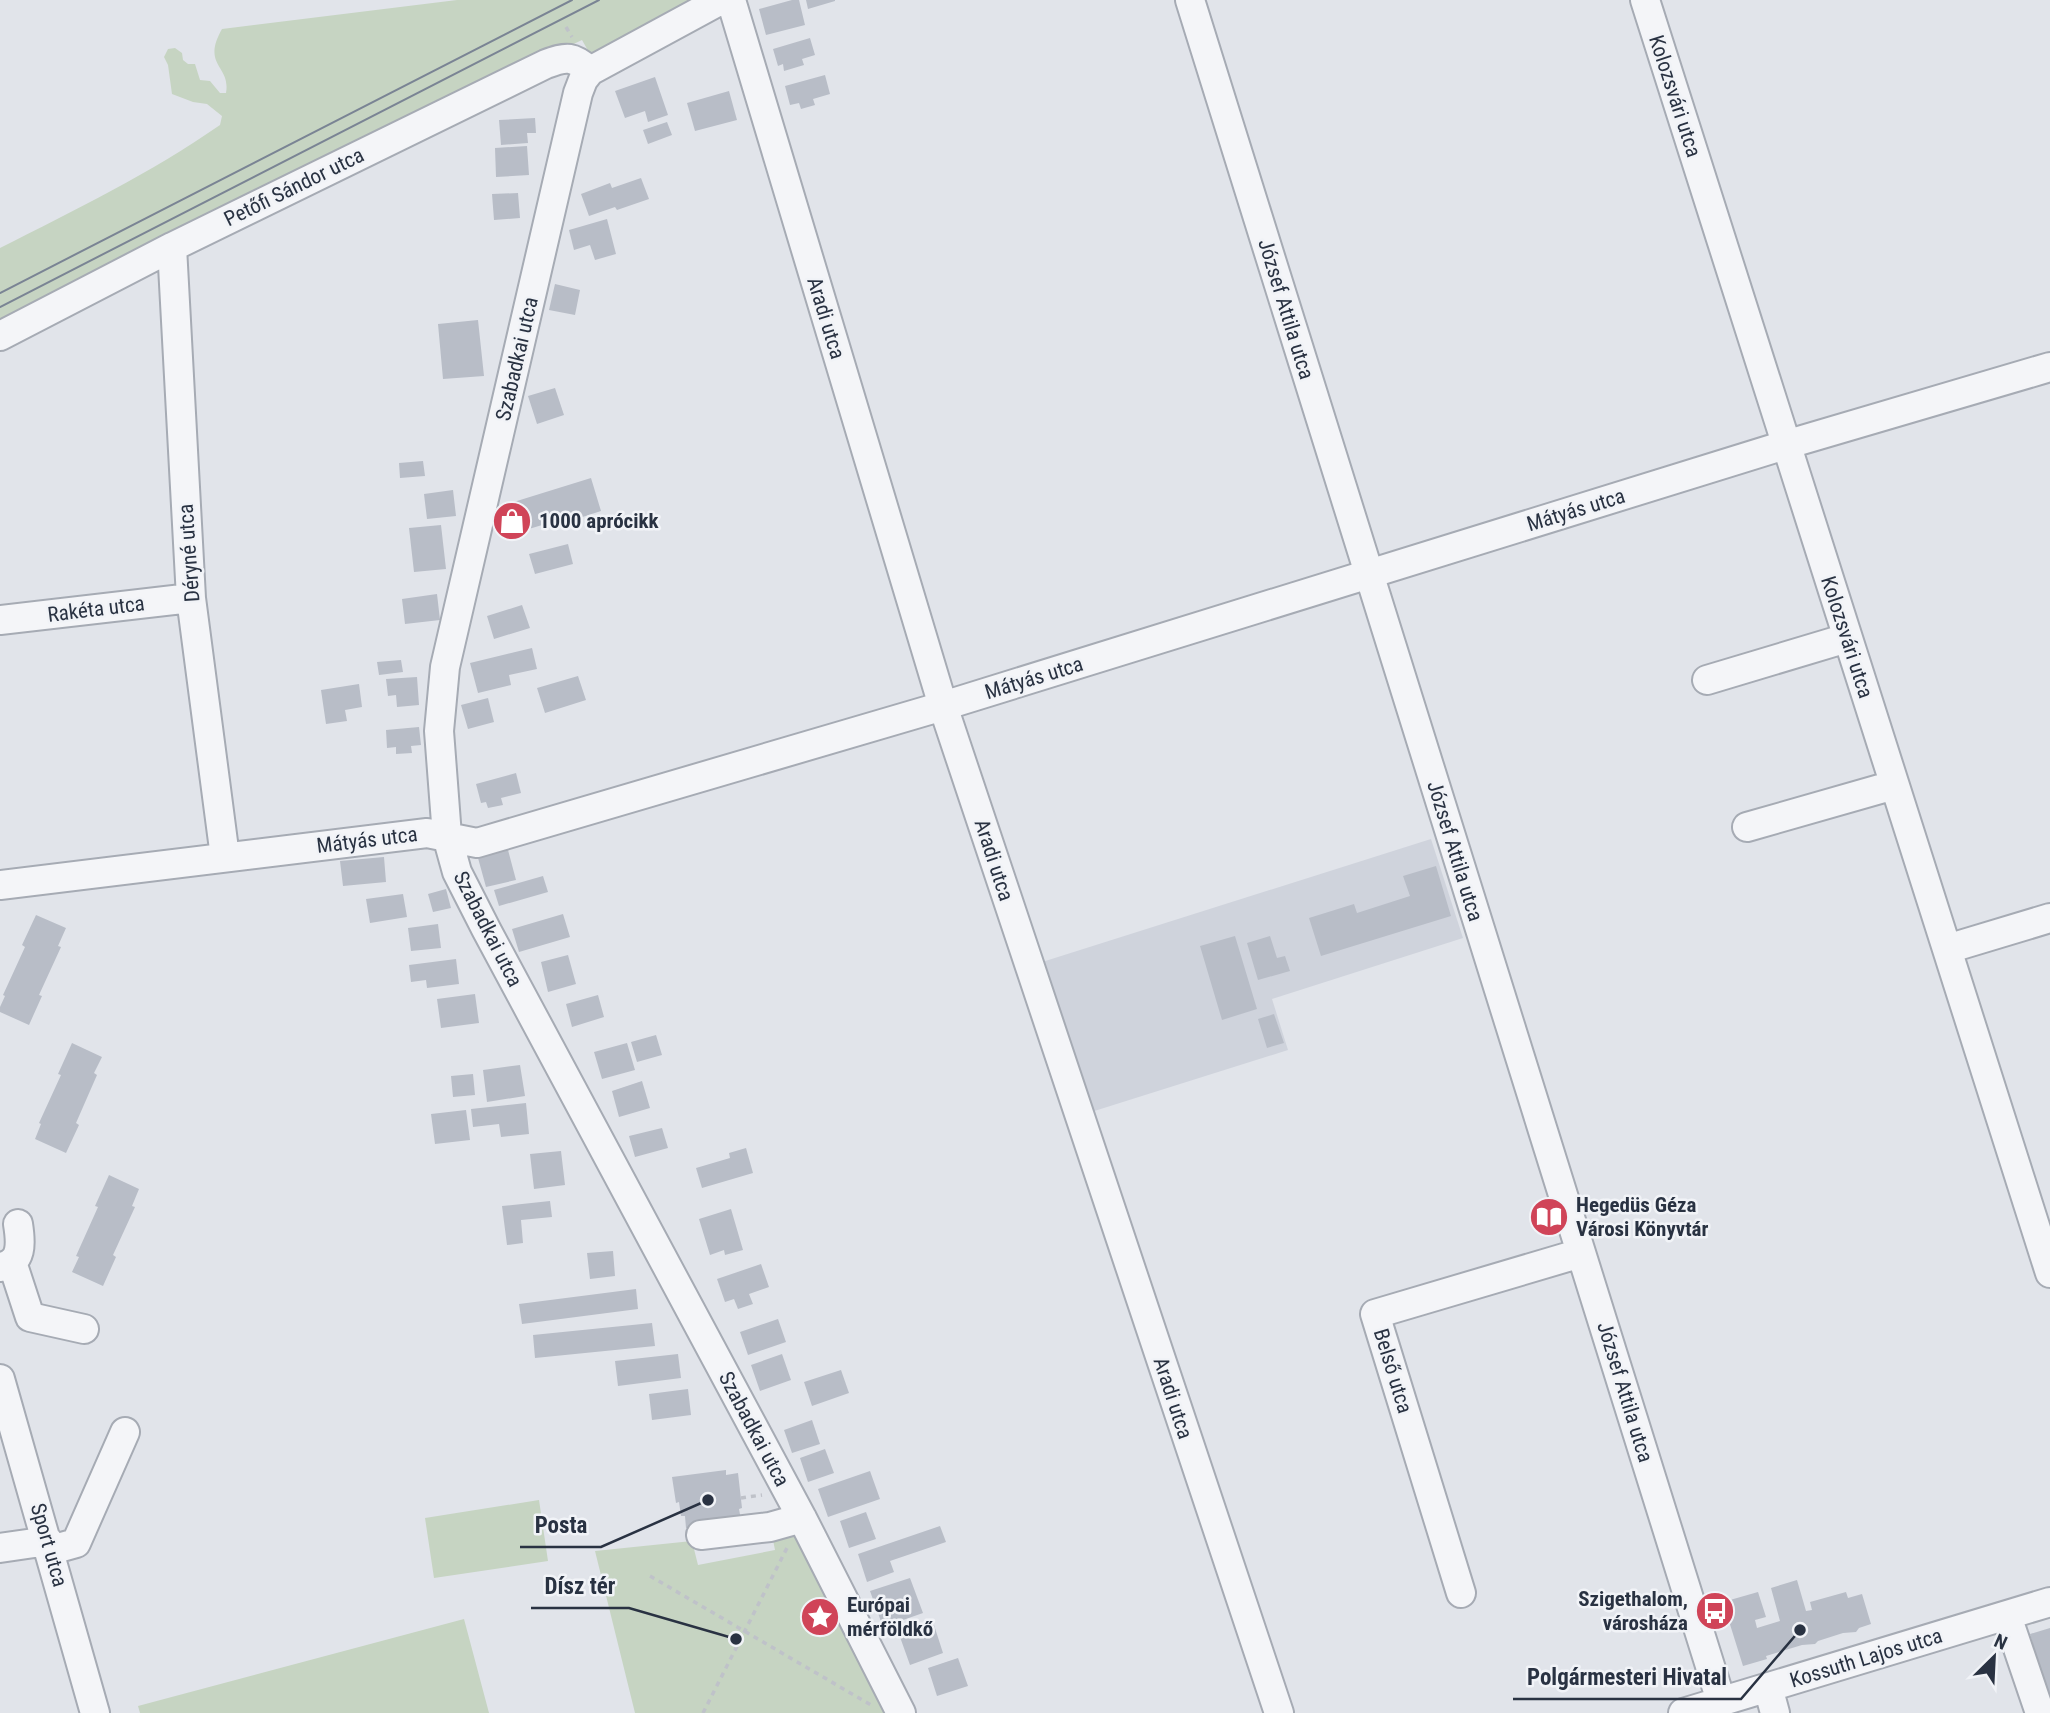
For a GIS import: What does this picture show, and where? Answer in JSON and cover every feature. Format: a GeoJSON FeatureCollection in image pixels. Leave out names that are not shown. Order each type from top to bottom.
{"type":"FeatureCollection","features":[{"type":"Feature","properties":{"kind":"street"},"geometry":{"type":"LineString","coordinates":[[590,71],[721,0]]}},
{"type":"Feature","properties":{"kind":"street","name":"Aradi utca"},"geometry":{"type":"LineString","coordinates":[[731,0],[943,706],[1279,1713]]}},
{"type":"Feature","properties":{"kind":"street","name":"József Attila utca"},"geometry":{"type":"LineString","coordinates":[[1190,0],[1721,1701]]}},
{"type":"Feature","properties":{"kind":"street","name":"Kolozsvári utca"},"geometry":{"type":"LineString","coordinates":[[1645,0],[2050,1273]]}},
{"type":"Feature","properties":{"kind":"street","name":"Petőfi Sándor utca"},"geometry":{"type":"LineString","coordinates":[[0,336],[172,247],[546,64],[563,58],[578,60],[590,71]]}},
{"type":"Feature","properties":{"kind":"street","name":"Szabadkai utca"},"geometry":{"type":"LineString","coordinates":[[590,71],[578,93],[445,667],[439,731],[447,836],[457,872],[802,1518],[901,1713]]}},
{"type":"Feature","properties":{"kind":"street","name":"Déryné utca"},"geometry":{"type":"LineString","coordinates":[[172,247],[191,598],[225,857]]}},
{"type":"Feature","properties":{"kind":"street","name":"Mátyás utca"},"geometry":{"type":"LineString","coordinates":[[0,885],[427,833],[477,843],[943,706],[1785,445],[2050,366]]}},
{"type":"Feature","properties":{"kind":"street","name":"Rakéta utca"},"geometry":{"type":"LineString","coordinates":[[0,620],[191,598]]}},
{"type":"Feature","properties":{"kind":"street"},"geometry":{"type":"LineString","coordinates":[[1707,680],[1847,638]]}},
{"type":"Feature","properties":{"kind":"street"},"geometry":{"type":"LineString","coordinates":[[1747,827],[1894,785]]}},
{"type":"Feature","properties":{"kind":"street"},"geometry":{"type":"LineString","coordinates":[[1947,949],[2050,918]]}},
{"type":"Feature","properties":{"kind":"street"},"geometry":{"type":"LineString","coordinates":[[18,1224],[21,1242],[18,1258],[6,1265],[30,1317],[83,1329]]}},
{"type":"Feature","properties":{"kind":"street","name":"Belső utca"},"geometry":{"type":"LineString","coordinates":[[1461,1593],[1375,1314],[1581,1253]]}},
{"type":"Feature","properties":{"kind":"street","name":"Sport utca"},"geometry":{"type":"LineString","coordinates":[[0,1379],[95,1713]]}},
{"type":"Feature","properties":{"kind":"street"},"geometry":{"type":"LineString","coordinates":[[0,1548],[76,1543],[125,1432]]}},
{"type":"Feature","properties":{"kind":"street"},"geometry":{"type":"LineString","coordinates":[[701,1535],[770,1527],[802,1518]]}},
{"type":"Feature","properties":{"kind":"street","name":"Kossuth Lajos utca"},"geometry":{"type":"LineString","coordinates":[[1682,1713],[1721,1701],[1772,1700],[2050,1602]]}},
{"type":"Feature","properties":{"kind":"street"},"geometry":{"type":"LineString","coordinates":[[2007,1616],[2040,1713]]}},
{"type":"Feature","properties":{"kind":"path"},"geometry":{"type":"LineString","coordinates":[[741,1498],[762,1495]]}},
{"type":"Feature","properties":{"kind":"path"},"geometry":{"type":"LineString","coordinates":[[703,1713],[802,1518]]}},
{"type":"Feature","properties":{"kind":"path"},"geometry":{"type":"LineString","coordinates":[[650,1576],[873,1706]]}},
{"type":"Feature","properties":{"kind":"shaded area"},"geometry":{"type":"Polygon","coordinates":[[[1431,839],[1463,938],[1272,999],[1288,1050],[1088,1113],[1039,963],[1431,839]]]}},
{"type":"Feature","properties":{"kind":"green space"},"geometry":{"type":"Polygon","coordinates":[[[457,0],[711,0],[594,61],[582,40],[182,231],[0,325],[0,248],[140,175],[220,125],[222,116],[207,104],[172,94],[168,65],[164,57],[168,49],[175,48],[182,53],[183,60],[188,64],[195,64],[200,80],[210,81],[220,93],[226,93],[225,76],[214,51],[222,29],[457,0]]]}},
{"type":"Feature","properties":{"kind":"green space"},"geometry":{"type":"Polygon","coordinates":[[[539,1500],[548,1561],[434,1578],[425,1518],[539,1500]]]}},
{"type":"Feature","properties":{"kind":"green space"},"geometry":{"type":"Polygon","coordinates":[[[800,1527],[892,1713],[635,1713],[595,1551],[692,1541],[698,1565],[775,1550],[772,1535],[800,1527]]]}},
{"type":"Feature","properties":{"kind":"green space"},"geometry":{"type":"Polygon","coordinates":[[[464,1619],[489,1713],[140,1713],[138,1706],[464,1619]]]}},
{"type":"Feature","properties":{"kind":"building"},"geometry":{"type":"Polygon","coordinates":[[[799,0],[805,25],[766,35],[759,9],[799,0]]]}},
{"type":"Feature","properties":{"kind":"building"},"geometry":{"type":"Polygon","coordinates":[[[806,0],[835,0],[835,1],[808,9],[806,0]]]}},
{"type":"Feature","properties":{"kind":"building"},"geometry":{"type":"Polygon","coordinates":[[[810,38],[815,55],[802,59],[804,65],[784,71],[783,64],[778,66],[773,49],[810,38]]]}},
{"type":"Feature","properties":{"kind":"building"},"geometry":{"type":"Polygon","coordinates":[[[825,75],[830,94],[813,99],[815,105],[801,109],[799,103],[790,105],[785,86],[825,75]]]}},
{"type":"Feature","properties":{"kind":"building"},"geometry":{"type":"Polygon","coordinates":[[[655,77],[668,115],[648,122],[645,111],[625,118],[615,91],[655,77]]]}},
{"type":"Feature","properties":{"kind":"building"},"geometry":{"type":"Polygon","coordinates":[[[729,91],[737,120],[695,131],[687,103],[729,91]]]}},
{"type":"Feature","properties":{"kind":"building"},"geometry":{"type":"Polygon","coordinates":[[[535,118],[536,133],[527,133],[528,143],[501,145],[499,120],[535,118]]]}},
{"type":"Feature","properties":{"kind":"building"},"geometry":{"type":"Polygon","coordinates":[[[667,122],[672,135],[648,144],[643,130],[667,122]]]}},
{"type":"Feature","properties":{"kind":"building"},"geometry":{"type":"Polygon","coordinates":[[[527,146],[529,175],[496,177],[495,148],[527,146]]]}},
{"type":"Feature","properties":{"kind":"building"},"geometry":{"type":"Polygon","coordinates":[[[641,178],[649,199],[589,216],[581,194],[610,183],[612,188],[641,178]]]}},
{"type":"Feature","properties":{"kind":"building"},"geometry":{"type":"Polygon","coordinates":[[[518,193],[520,218],[494,220],[492,194],[518,193]]]}},
{"type":"Feature","properties":{"kind":"building"},"geometry":{"type":"Polygon","coordinates":[[[607,219],[616,254],[595,260],[590,245],[574,250],[569,230],[607,219]]]}},
{"type":"Feature","properties":{"kind":"building"},"geometry":{"type":"Polygon","coordinates":[[[555,284],[580,290],[575,315],[549,310],[555,284]]]}},
{"type":"Feature","properties":{"kind":"building"},"geometry":{"type":"Polygon","coordinates":[[[478,320],[484,376],[443,379],[438,324],[478,320]]]}},
{"type":"Feature","properties":{"kind":"building"},"geometry":{"type":"Polygon","coordinates":[[[555,388],[564,415],[537,424],[528,396],[555,388]]]}},
{"type":"Feature","properties":{"kind":"building"},"geometry":{"type":"Polygon","coordinates":[[[423,461],[425,476],[400,478],[399,463],[423,461]]]}},
{"type":"Feature","properties":{"kind":"building"},"geometry":{"type":"Polygon","coordinates":[[[591,478],[601,511],[570,521],[569,517],[512,534],[504,505],[591,478]]]}},
{"type":"Feature","properties":{"kind":"building"},"geometry":{"type":"Polygon","coordinates":[[[453,490],[456,516],[427,519],[424,494],[453,490]]]}},
{"type":"Feature","properties":{"kind":"building"},"geometry":{"type":"Polygon","coordinates":[[[441,525],[446,569],[414,572],[409,528],[441,525]]]}},
{"type":"Feature","properties":{"kind":"building"},"geometry":{"type":"Polygon","coordinates":[[[568,544],[573,564],[535,574],[529,554],[568,544]]]}},
{"type":"Feature","properties":{"kind":"building"},"geometry":{"type":"Polygon","coordinates":[[[437,594],[440,620],[405,624],[402,599],[437,594]]]}},
{"type":"Feature","properties":{"kind":"building"},"geometry":{"type":"Polygon","coordinates":[[[522,605],[530,628],[494,639],[487,616],[522,605]]]}},
{"type":"Feature","properties":{"kind":"building"},"geometry":{"type":"Polygon","coordinates":[[[532,648],[537,669],[509,675],[511,685],[478,693],[470,663],[532,648]]]}},
{"type":"Feature","properties":{"kind":"building"},"geometry":{"type":"Polygon","coordinates":[[[401,660],[403,672],[379,675],[377,662],[401,660]]]}},
{"type":"Feature","properties":{"kind":"building"},"geometry":{"type":"Polygon","coordinates":[[[578,676],[586,700],[545,713],[537,688],[578,676]]]}},
{"type":"Feature","properties":{"kind":"building"},"geometry":{"type":"Polygon","coordinates":[[[417,677],[419,705],[397,707],[396,695],[388,696],[386,679],[417,677]]]}},
{"type":"Feature","properties":{"kind":"building"},"geometry":{"type":"Polygon","coordinates":[[[359,684],[362,707],[345,710],[347,721],[326,724],[321,690],[359,684]]]}},
{"type":"Feature","properties":{"kind":"building"},"geometry":{"type":"Polygon","coordinates":[[[488,698],[494,722],[468,729],[461,705],[488,698]]]}},
{"type":"Feature","properties":{"kind":"building"},"geometry":{"type":"Polygon","coordinates":[[[419,727],[421,745],[411,746],[412,753],[396,754],[396,747],[387,748],[386,730],[419,727]]]}},
{"type":"Feature","properties":{"kind":"building"},"geometry":{"type":"Polygon","coordinates":[[[516,773],[521,793],[501,798],[503,805],[488,808],[486,802],[481,803],[476,784],[516,773]]]}},
{"type":"Feature","properties":{"kind":"building"},"geometry":{"type":"Polygon","coordinates":[[[508,850],[516,880],[486,887],[478,858],[508,850]]]}},
{"type":"Feature","properties":{"kind":"building"},"geometry":{"type":"Polygon","coordinates":[[[384,857],[386,882],[343,886],[340,861],[384,857]]]}},
{"type":"Feature","properties":{"kind":"building"},"geometry":{"type":"Polygon","coordinates":[[[1436,866],[1451,916],[1321,956],[1309,918],[1354,904],[1357,913],[1410,896],[1403,876],[1436,866]]]}},
{"type":"Feature","properties":{"kind":"building"},"geometry":{"type":"Polygon","coordinates":[[[543,876],[548,892],[499,906],[494,890],[543,876]]]}},
{"type":"Feature","properties":{"kind":"building"},"geometry":{"type":"Polygon","coordinates":[[[446,889],[451,908],[433,912],[428,894],[446,889]]]}},
{"type":"Feature","properties":{"kind":"building"},"geometry":{"type":"Polygon","coordinates":[[[403,894],[407,917],[370,923],[366,899],[403,894]]]}},
{"type":"Feature","properties":{"kind":"building"},"geometry":{"type":"Polygon","coordinates":[[[563,914],[570,937],[519,952],[512,929],[563,914]]]}},
{"type":"Feature","properties":{"kind":"building"},"geometry":{"type":"Polygon","coordinates":[[[36,915],[66,928],[29,1025],[0,1012],[0,1007],[25,947],[22,945],[36,915]]]}},
{"type":"Feature","properties":{"kind":"building"},"geometry":{"type":"Polygon","coordinates":[[[438,924],[441,948],[411,951],[408,928],[438,924]]]}},
{"type":"Feature","properties":{"kind":"building"},"geometry":{"type":"Polygon","coordinates":[[[1235,936],[1257,1009],[1222,1020],[1200,946],[1235,936]]]}},
{"type":"Feature","properties":{"kind":"building"},"geometry":{"type":"Polygon","coordinates":[[[1270,936],[1277,958],[1285,956],[1290,971],[1258,980],[1247,943],[1270,936]]]}},
{"type":"Feature","properties":{"kind":"building"},"geometry":{"type":"Polygon","coordinates":[[[568,955],[576,984],[548,992],[541,962],[568,955]]]}},
{"type":"Feature","properties":{"kind":"building"},"geometry":{"type":"Polygon","coordinates":[[[456,959],[459,984],[427,988],[426,980],[411,982],[409,965],[456,959]]]}},
{"type":"Feature","properties":{"kind":"building"},"geometry":{"type":"Polygon","coordinates":[[[475,994],[479,1023],[441,1028],[437,999],[475,994]]]}},
{"type":"Feature","properties":{"kind":"building"},"geometry":{"type":"Polygon","coordinates":[[[598,995],[604,1017],[572,1027],[566,1004],[598,995]]]}},
{"type":"Feature","properties":{"kind":"building"},"geometry":{"type":"Polygon","coordinates":[[[1274,1014],[1284,1043],[1267,1048],[1258,1019],[1274,1014]]]}},
{"type":"Feature","properties":{"kind":"building"},"geometry":{"type":"Polygon","coordinates":[[[656,1035],[662,1055],[637,1062],[631,1042],[656,1035]]]}},
{"type":"Feature","properties":{"kind":"building"},"geometry":{"type":"Polygon","coordinates":[[[72,1043],[102,1057],[76,1123],[79,1125],[66,1153],[35,1139],[72,1043]]]}},
{"type":"Feature","properties":{"kind":"building"},"geometry":{"type":"Polygon","coordinates":[[[627,1043],[635,1070],[602,1079],[594,1052],[627,1043]]]}},
{"type":"Feature","properties":{"kind":"building"},"geometry":{"type":"Polygon","coordinates":[[[520,1065],[525,1096],[487,1102],[483,1070],[520,1065]]]}},
{"type":"Feature","properties":{"kind":"building"},"geometry":{"type":"Polygon","coordinates":[[[473,1074],[475,1095],[453,1097],[451,1076],[473,1074]]]}},
{"type":"Feature","properties":{"kind":"building"},"geometry":{"type":"Polygon","coordinates":[[[642,1081],[650,1108],[619,1117],[612,1091],[642,1081]]]}},
{"type":"Feature","properties":{"kind":"building"},"geometry":{"type":"Polygon","coordinates":[[[526,1103],[529,1134],[501,1137],[499,1124],[473,1127],[471,1109],[526,1103]]]}},
{"type":"Feature","properties":{"kind":"building"},"geometry":{"type":"Polygon","coordinates":[[[466,1110],[470,1140],[435,1144],[431,1114],[466,1110]]]}},
{"type":"Feature","properties":{"kind":"building"},"geometry":{"type":"Polygon","coordinates":[[[662,1128],[668,1148],[635,1157],[629,1136],[662,1128]]]}},
{"type":"Feature","properties":{"kind":"building"},"geometry":{"type":"Polygon","coordinates":[[[746,1148],[753,1173],[702,1188],[696,1168],[730,1158],[729,1153],[746,1148]]]}},
{"type":"Feature","properties":{"kind":"building"},"geometry":{"type":"Polygon","coordinates":[[[561,1151],[565,1185],[534,1189],[530,1154],[561,1151]]]}},
{"type":"Feature","properties":{"kind":"building"},"geometry":{"type":"Polygon","coordinates":[[[109,1175],[139,1189],[132,1206],[135,1207],[113,1255],[116,1257],[103,1286],[72,1272],[109,1175]]]}},
{"type":"Feature","properties":{"kind":"building"},"geometry":{"type":"Polygon","coordinates":[[[550,1201],[552,1217],[521,1220],[523,1243],[507,1245],[502,1206],[550,1201]]]}},
{"type":"Feature","properties":{"kind":"building"},"geometry":{"type":"Polygon","coordinates":[[[731,1209],[743,1250],[725,1255],[724,1250],[710,1255],[699,1219],[731,1209]]]}},
{"type":"Feature","properties":{"kind":"building"},"geometry":{"type":"Polygon","coordinates":[[[613,1251],[615,1276],[590,1279],[587,1253],[613,1251]]]}},
{"type":"Feature","properties":{"kind":"building"},"geometry":{"type":"Polygon","coordinates":[[[761,1264],[769,1287],[749,1294],[753,1304],[738,1309],[734,1299],[725,1302],[717,1279],[761,1264]]]}},
{"type":"Feature","properties":{"kind":"building"},"geometry":{"type":"Polygon","coordinates":[[[636,1289],[638,1309],[522,1324],[519,1304],[636,1289]]]}},
{"type":"Feature","properties":{"kind":"building"},"geometry":{"type":"Polygon","coordinates":[[[778,1319],[786,1342],[748,1355],[740,1332],[778,1319]]]}},
{"type":"Feature","properties":{"kind":"building"},"geometry":{"type":"Polygon","coordinates":[[[652,1323],[655,1346],[535,1358],[533,1335],[652,1323]]]}},
{"type":"Feature","properties":{"kind":"building"},"geometry":{"type":"Polygon","coordinates":[[[678,1354],[681,1378],[618,1386],[615,1361],[678,1354]]]}},
{"type":"Feature","properties":{"kind":"building"},"geometry":{"type":"Polygon","coordinates":[[[782,1354],[791,1380],[760,1391],[751,1365],[782,1354]]]}},
{"type":"Feature","properties":{"kind":"building"},"geometry":{"type":"Polygon","coordinates":[[[841,1370],[849,1393],[812,1406],[804,1382],[841,1370]]]}},
{"type":"Feature","properties":{"kind":"building"},"geometry":{"type":"Polygon","coordinates":[[[688,1389],[691,1415],[652,1420],[649,1394],[688,1389]]]}},
{"type":"Feature","properties":{"kind":"building"},"geometry":{"type":"Polygon","coordinates":[[[812,1420],[820,1444],[792,1453],[784,1430],[812,1420]]]}},
{"type":"Feature","properties":{"kind":"building"},"geometry":{"type":"Polygon","coordinates":[[[825,1449],[834,1473],[808,1482],[800,1458],[825,1449]]]}},
{"type":"Feature","properties":{"kind":"building"},"geometry":{"type":"Polygon","coordinates":[[[726,1470],[726,1475],[738,1473],[741,1520],[686,1528],[685,1516],[681,1516],[679,1502],[676,1503],[672,1477],[726,1470]]]}},
{"type":"Feature","properties":{"kind":"building"},"geometry":{"type":"Polygon","coordinates":[[[870,1471],[880,1499],[828,1517],[818,1489],[870,1471]]]}},
{"type":"Feature","properties":{"kind":"building"},"geometry":{"type":"Polygon","coordinates":[[[866,1512],[876,1539],[849,1548],[840,1521],[866,1512]]]}},
{"type":"Feature","properties":{"kind":"building"},"geometry":{"type":"Polygon","coordinates":[[[940,1526],[946,1542],[890,1561],[894,1572],[867,1582],[858,1554],[940,1526]]]}},
{"type":"Feature","properties":{"kind":"building"},"geometry":{"type":"Polygon","coordinates":[[[910,1578],[923,1613],[883,1627],[870,1591],[910,1578]]]}},
{"type":"Feature","properties":{"kind":"building"},"geometry":{"type":"Polygon","coordinates":[[[1797,1580],[1806,1611],[1812,1610],[1810,1602],[1846,1592],[1848,1598],[1862,1594],[1871,1624],[1859,1628],[1856,1632],[1802,1645],[1743,1666],[1723,1602],[1758,1592],[1766,1617],[1755,1620],[1757,1628],[1780,1621],[1771,1588],[1797,1580]]]}},
{"type":"Feature","properties":{"kind":"building"},"geometry":{"type":"Polygon","coordinates":[[[934,1625],[943,1653],[910,1665],[900,1637],[934,1625]]]}},
{"type":"Feature","properties":{"kind":"building"},"geometry":{"type":"Polygon","coordinates":[[[2050,1628],[2050,1703],[2049,1703],[2030,1634],[2050,1628]]]}},
{"type":"Feature","properties":{"kind":"building"},"geometry":{"type":"Polygon","coordinates":[[[958,1658],[968,1686],[937,1696],[928,1668],[958,1658]]]}},
{"type":"Feature","properties":{"kind":"tram line"},"geometry":{"type":"LineString","coordinates":[[0,293],[572,0]]}},
{"type":"Feature","properties":{"kind":"tram line"},"geometry":{"type":"LineString","coordinates":[[0,307],[599,0]]}},
{"type":"Feature","properties":{"kind":"place","name":"1000 aprócikk"},"geometry":{"type":"Point","coordinates":[512,521]}},
{"type":"Feature","properties":{"kind":"place","name":"Hegedüs Géza Városi Könyvtár"},"geometry":{"type":"Point","coordinates":[1549,1217]}},
{"type":"Feature","properties":{"kind":"place","name":"Posta"},"geometry":{"type":"Point","coordinates":[708,1500]}},
{"type":"Feature","properties":{"kind":"place","name":"Szigethalom, városháza"},"geometry":{"type":"Point","coordinates":[1715,1611]}},
{"type":"Feature","properties":{"kind":"place","name":"Európai mérföldkő"},"geometry":{"type":"Point","coordinates":[820,1617]}},
{"type":"Feature","properties":{"kind":"place","name":"Polgármesteri Hivatal"},"geometry":{"type":"Point","coordinates":[1800,1630]}},
{"type":"Feature","properties":{"kind":"place","name":"Dísz tér"},"geometry":{"type":"Point","coordinates":[736,1639]}}]}
